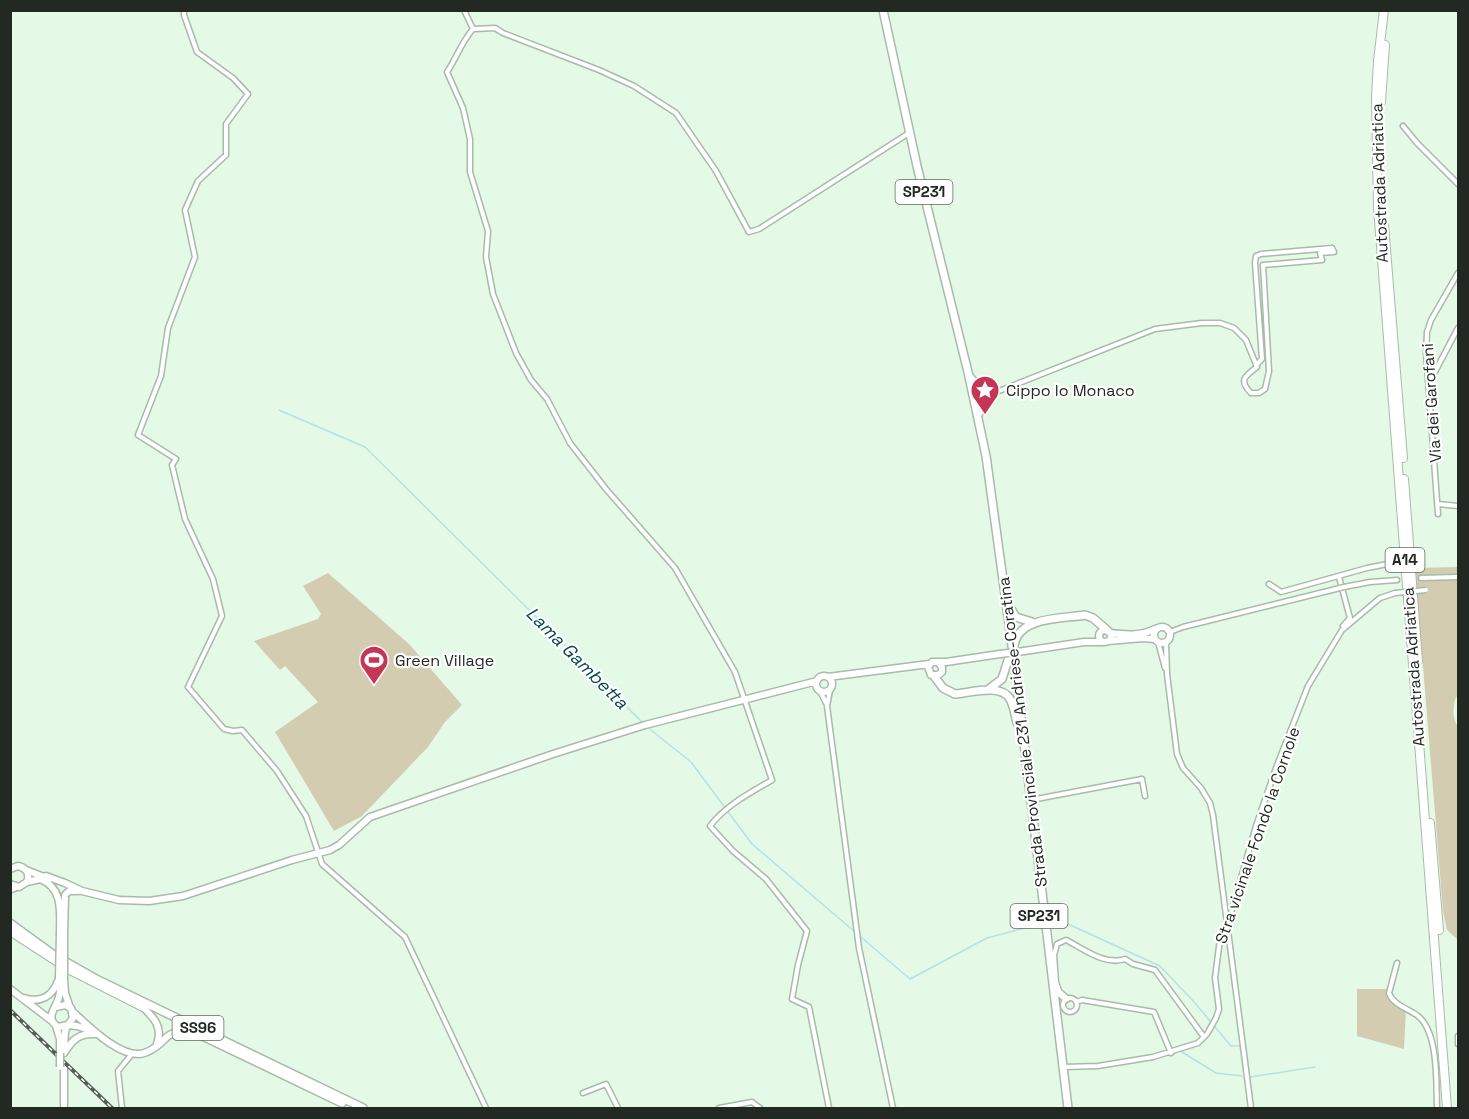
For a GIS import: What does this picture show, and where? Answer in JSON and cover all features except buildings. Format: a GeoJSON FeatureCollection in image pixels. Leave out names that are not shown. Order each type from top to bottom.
{"type":"FeatureCollection","features":[{"type":"Feature","properties":{"kind":"highway","name":"Autostrada Adriatica"},"geometry":{"type":"LineString","coordinates":[[1386,10],[1378,61],[1376,97],[1378,207],[1447,1108]]}},
{"type":"Feature","properties":{"kind":"highway","name":"Autostrada Adriatica"},"geometry":{"type":"LineString","coordinates":[[1386,10],[1381,105],[1383,205],[1452,1108]]}},
{"type":"Feature","properties":{"kind":"highway"},"geometry":{"type":"LineString","coordinates":[[10,924],[35,943]]}},
{"type":"Feature","properties":{"kind":"highway"},"geometry":{"type":"LineString","coordinates":[[10,932],[70,970],[143,1007]]}},
{"type":"Feature","properties":{"kind":"main road","name":"Strada Provinciale 231 Andriese-Coratina"},"geometry":{"type":"LineString","coordinates":[[883,10],[910,133],[968,372],[991,486],[1006,597],[1017,723],[1053,1038],[1065,1108]]}},
{"type":"Feature","properties":{"kind":"main road","name":"Strada Provinciale 231 Andriese-Coratina"},"geometry":{"type":"LineString","coordinates":[[980,428],[1031,800],[1065,1108]]}},
{"type":"Feature","properties":{"kind":"main road"},"geometry":{"type":"LineString","coordinates":[[1006,597],[1010,611],[1016,617],[1035,622]]}},
{"type":"Feature","properties":{"kind":"main road"},"geometry":{"type":"LineString","coordinates":[[819,687],[820,677],[930,664],[938,662],[959,660],[1000,654],[1024,651],[1084,642],[1102,638],[1111,638],[1109,632],[1085,615],[1035,622],[1024,627],[1018,633],[1014,645],[1012,658],[1002,680],[985,691]]}},
{"type":"Feature","properties":{"kind":"main road"},"geometry":{"type":"LineString","coordinates":[[1096,621],[1102,638]]}},
{"type":"Feature","properties":{"kind":"main road"},"geometry":{"type":"LineString","coordinates":[[1164,627],[1170,632],[1166,642],[1143,638],[1102,638],[1102,630],[1124,635],[1148,633],[1164,627]]}},
{"type":"Feature","properties":{"kind":"main road"},"geometry":{"type":"LineString","coordinates":[[1156,629],[1154,634],[1156,641]]}},
{"type":"Feature","properties":{"kind":"main road"},"geometry":{"type":"LineString","coordinates":[[909,666],[935,674],[959,660]]}},
{"type":"Feature","properties":{"kind":"main road"},"geometry":{"type":"LineString","coordinates":[[935,674],[938,662]]}},
{"type":"Feature","properties":{"kind":"main road"},"geometry":{"type":"LineString","coordinates":[[930,664],[927,670],[935,674],[943,688],[955,694],[994,690],[1008,696],[1017,723]]}},
{"type":"Feature","properties":{"kind":"main road"},"geometry":{"type":"LineString","coordinates":[[11,868],[18,866],[82,891],[129,901],[172,899],[292,860],[319,854],[337,847],[369,818],[611,735],[803,686],[819,687],[825,692],[845,675]]}},
{"type":"Feature","properties":{"kind":"main road"},"geometry":{"type":"LineString","coordinates":[[828,677],[832,682],[831,688]]}},
{"type":"Feature","properties":{"kind":"main road"},"geometry":{"type":"LineString","coordinates":[[26,870],[27,882]]}},
{"type":"Feature","properties":{"kind":"main road"},"geometry":{"type":"LineString","coordinates":[[46,876],[58,888],[64,908]]}},
{"type":"Feature","properties":{"kind":"main road"},"geometry":{"type":"LineString","coordinates":[[12,887],[22,886],[36,879],[44,880],[56,891],[60,904],[62,978],[60,992],[51,1015],[60,1039],[62,1053],[62,1108]]}},
{"type":"Feature","properties":{"kind":"main road"},"geometry":{"type":"LineString","coordinates":[[62,934],[65,897],[67,893],[82,891]]}},
{"type":"Feature","properties":{"kind":"main road","name":"SS96"},"geometry":{"type":"LineString","coordinates":[[35,943],[98,980],[363,1108]]}},
{"type":"Feature","properties":{"kind":"main road"},"geometry":{"type":"LineString","coordinates":[[21,997],[34,1000],[44,999],[53,992],[62,978]]}},
{"type":"Feature","properties":{"kind":"main road"},"geometry":{"type":"LineString","coordinates":[[62,978],[73,1018],[65,1032],[62,1053]]}},
{"type":"Feature","properties":{"kind":"main road"},"geometry":{"type":"LineString","coordinates":[[10,989],[54,1023],[80,1027],[98,1034],[132,1054],[145,1053],[168,1035],[180,1031],[203,1036]]}},
{"type":"Feature","properties":{"kind":"main road"},"geometry":{"type":"LineString","coordinates":[[34,1006],[45,1009],[62,1005],[72,1010],[98,1034]]}},
{"type":"Feature","properties":{"kind":"main road"},"geometry":{"type":"LineString","coordinates":[[143,1007],[160,1030],[157,1044]]}},
{"type":"Feature","properties":{"kind":"main road","name":"SS96"},"geometry":{"type":"LineString","coordinates":[[143,1007],[352,1108]]}},
{"type":"Feature","properties":{"kind":"main road"},"geometry":{"type":"LineString","coordinates":[[62,1053],[77,1036],[84,1033],[98,1034]]}},
{"type":"Feature","properties":{"kind":"street"},"geometry":{"type":"LineString","coordinates":[[184,10],[197,52],[232,78],[248,94],[226,124],[226,155],[198,181],[185,210],[195,257],[168,328],[161,376],[138,435],[176,459],[172,465],[185,519],[213,579],[222,616],[188,687],[224,729],[233,732],[242,730],[277,771],[310,824],[322,864],[405,937],[486,1108]]}},
{"type":"Feature","properties":{"kind":"street"},"geometry":{"type":"LineString","coordinates":[[464,10],[473,29]]}},
{"type":"Feature","properties":{"kind":"street"},"geometry":{"type":"LineString","coordinates":[[829,1108],[809,1007],[792,999],[807,931],[766,879],[733,851],[710,826],[719,815],[746,794],[772,780],[735,672],[675,568],[606,489],[570,443],[547,399],[531,380],[516,352],[493,294],[486,257],[488,231],[470,172],[470,140],[464,108],[447,72],[457,57],[466,36],[473,29],[495,28],[634,86],[676,113],[716,171],[749,232],[759,229],[910,133]]}},
{"type":"Feature","properties":{"kind":"street"},"geometry":{"type":"LineString","coordinates":[[1403,126],[1458,184]]}},
{"type":"Feature","properties":{"kind":"street"},"geometry":{"type":"LineString","coordinates":[[1332,248],[1334,252],[1320,253],[1322,260],[1263,265],[1268,380],[1265,389],[1259,393],[1251,393],[1245,387],[1244,380],[1247,374],[1257,367],[1257,364],[1262,359],[1256,256],[1332,248]]}},
{"type":"Feature","properties":{"kind":"street","name":"Via dei Garofani"},"geometry":{"type":"LineString","coordinates":[[1438,514],[1426,353],[1427,332],[1431,320],[1458,273]]}},
{"type":"Feature","properties":{"kind":"street"},"geometry":{"type":"LineString","coordinates":[[974,399],[984,400],[999,391],[1155,329],[1202,323],[1220,323],[1234,328],[1246,340],[1257,364]]}},
{"type":"Feature","properties":{"kind":"street"},"geometry":{"type":"LineString","coordinates":[[1429,383],[1458,328]]}},
{"type":"Feature","properties":{"kind":"street"},"geometry":{"type":"LineString","coordinates":[[968,372],[978,384],[992,391]]}},
{"type":"Feature","properties":{"kind":"street"},"geometry":{"type":"LineString","coordinates":[[974,399],[983,393],[999,391]]}},
{"type":"Feature","properties":{"kind":"street"},"geometry":{"type":"LineString","coordinates":[[978,419],[989,398]]}},
{"type":"Feature","properties":{"kind":"street"},"geometry":{"type":"LineString","coordinates":[[1438,504],[1458,506]]}},
{"type":"Feature","properties":{"kind":"street"},"geometry":{"type":"LineString","coordinates":[[1269,584],[1281,592],[1367,568],[1398,562]]}},
{"type":"Feature","properties":{"kind":"street"},"geometry":{"type":"LineString","coordinates":[[1338,577],[1350,618],[1342,630]]}},
{"type":"Feature","properties":{"kind":"street"},"geometry":{"type":"LineString","coordinates":[[1421,578],[1458,577]]}},
{"type":"Feature","properties":{"kind":"street"},"geometry":{"type":"LineString","coordinates":[[1170,632],[1342,588],[1397,579]]}},
{"type":"Feature","properties":{"kind":"street","name":"Stra vicinale Fondo la Cornole"},"geometry":{"type":"LineString","coordinates":[[1062,1067],[1098,1066],[1171,1053],[1198,1043],[1204,1037],[1219,1009],[1215,978],[1220,939],[1228,923],[1256,826],[1276,768],[1308,686],[1342,630],[1380,598],[1395,593],[1426,590]]}},
{"type":"Feature","properties":{"kind":"street"},"geometry":{"type":"LineString","coordinates":[[1156,641],[1167,674]]}},
{"type":"Feature","properties":{"kind":"street"},"geometry":{"type":"LineString","coordinates":[[1166,642],[1167,674],[1177,754],[1183,768],[1206,795],[1214,816],[1251,1108]]}},
{"type":"Feature","properties":{"kind":"street"},"geometry":{"type":"LineString","coordinates":[[819,687],[827,706],[859,948],[893,1108]]}},
{"type":"Feature","properties":{"kind":"street"},"geometry":{"type":"LineString","coordinates":[[827,706],[831,688]]}},
{"type":"Feature","properties":{"kind":"street"},"geometry":{"type":"LineString","coordinates":[[1031,800],[1142,779],[1145,796]]}},
{"type":"Feature","properties":{"kind":"street"},"geometry":{"type":"LineString","coordinates":[[1067,1000],[1057,988],[1054,963],[1057,944],[1066,940],[1106,960],[1117,962],[1125,959],[1133,964],[1155,970],[1204,1037]]}},
{"type":"Feature","properties":{"kind":"street"},"geometry":{"type":"LineString","coordinates":[[1397,963],[1389,993],[1394,1001],[1420,1018],[1427,1030],[1434,1056],[1437,1108]]}},
{"type":"Feature","properties":{"kind":"street"},"geometry":{"type":"LineString","coordinates":[[1050,974],[1057,994],[1067,1000],[1076,1002],[1082,1000],[1154,1012],[1171,1053]]}},
{"type":"Feature","properties":{"kind":"street"},"geometry":{"type":"LineString","coordinates":[[1067,1000],[1064,1006],[1067,1011]]}},
{"type":"Feature","properties":{"kind":"street"},"geometry":{"type":"LineString","coordinates":[[1067,1011],[1072,1012],[1076,1009],[1076,1002]]}},
{"type":"Feature","properties":{"kind":"street"},"geometry":{"type":"LineString","coordinates":[[1059,1049],[1060,1019],[1067,1011]]}},
{"type":"Feature","properties":{"kind":"street"},"geometry":{"type":"LineString","coordinates":[[1458,1036],[1458,1044]]}},
{"type":"Feature","properties":{"kind":"street"},"geometry":{"type":"LineString","coordinates":[[122,1108],[118,1071],[132,1054]]}},
{"type":"Feature","properties":{"kind":"street"},"geometry":{"type":"LineString","coordinates":[[583,1093],[606,1084],[618,1108]]}},
{"type":"Feature","properties":{"kind":"street"},"geometry":{"type":"LineString","coordinates":[[719,1108],[753,1102],[760,1108]]}},
{"type":"Feature","properties":{"kind":"shaded area"},"geometry":{"type":"Polygon","coordinates":[[[1458,567],[1458,694],[1454,710],[1458,727],[1458,940],[1447,930],[1443,911],[1415,568],[1458,567]]]}},
{"type":"Feature","properties":{"kind":"shaded area","name":"Green Village"},"geometry":{"type":"Polygon","coordinates":[[[328,573],[409,644],[462,705],[445,722],[428,747],[362,816],[334,831],[275,732],[318,702],[285,666],[280,670],[254,641],[318,619],[321,614],[303,586],[328,573]]]}},
{"type":"Feature","properties":{"kind":"shaded area"},"geometry":{"type":"Polygon","coordinates":[[[1357,989],[1389,989],[1390,996],[1406,1008],[1404,1049],[1357,1036],[1357,989]]]}},
{"type":"Feature","properties":{"kind":"waterway","name":"Lama Gambetta"},"geometry":{"type":"LineString","coordinates":[[279,410],[365,447],[643,723]]}},
{"type":"Feature","properties":{"kind":"waterway","name":"Lama Gambetta"},"geometry":{"type":"LineString","coordinates":[[646,726],[691,762],[752,844],[855,932]]}},
{"type":"Feature","properties":{"kind":"waterway","name":"Lama Gambetta"},"geometry":{"type":"LineString","coordinates":[[1049,921],[1057,919],[1160,966],[1231,1046],[1240,1046]]}},
{"type":"Feature","properties":{"kind":"waterway","name":"Lama Gambetta"},"geometry":{"type":"LineString","coordinates":[[861,937],[910,979],[987,938],[1036,925]]}},
{"type":"Feature","properties":{"kind":"waterway"},"geometry":{"type":"LineString","coordinates":[[1182,1052],[1216,1073],[1242,1076]]}},
{"type":"Feature","properties":{"kind":"waterway"},"geometry":{"type":"LineString","coordinates":[[1250,1077],[1315,1067]]}},
{"type":"Feature","properties":{"kind":"railway"},"geometry":{"type":"LineString","coordinates":[[10,1010],[112,1108]]}},
{"type":"Feature","properties":{"kind":"place","name":"Cippo lo Monaco"},"geometry":{"type":"Point","coordinates":[985,416]}},
{"type":"Feature","properties":{"kind":"place","name":"Green Village"},"geometry":{"type":"Point","coordinates":[374,686]}}]}
